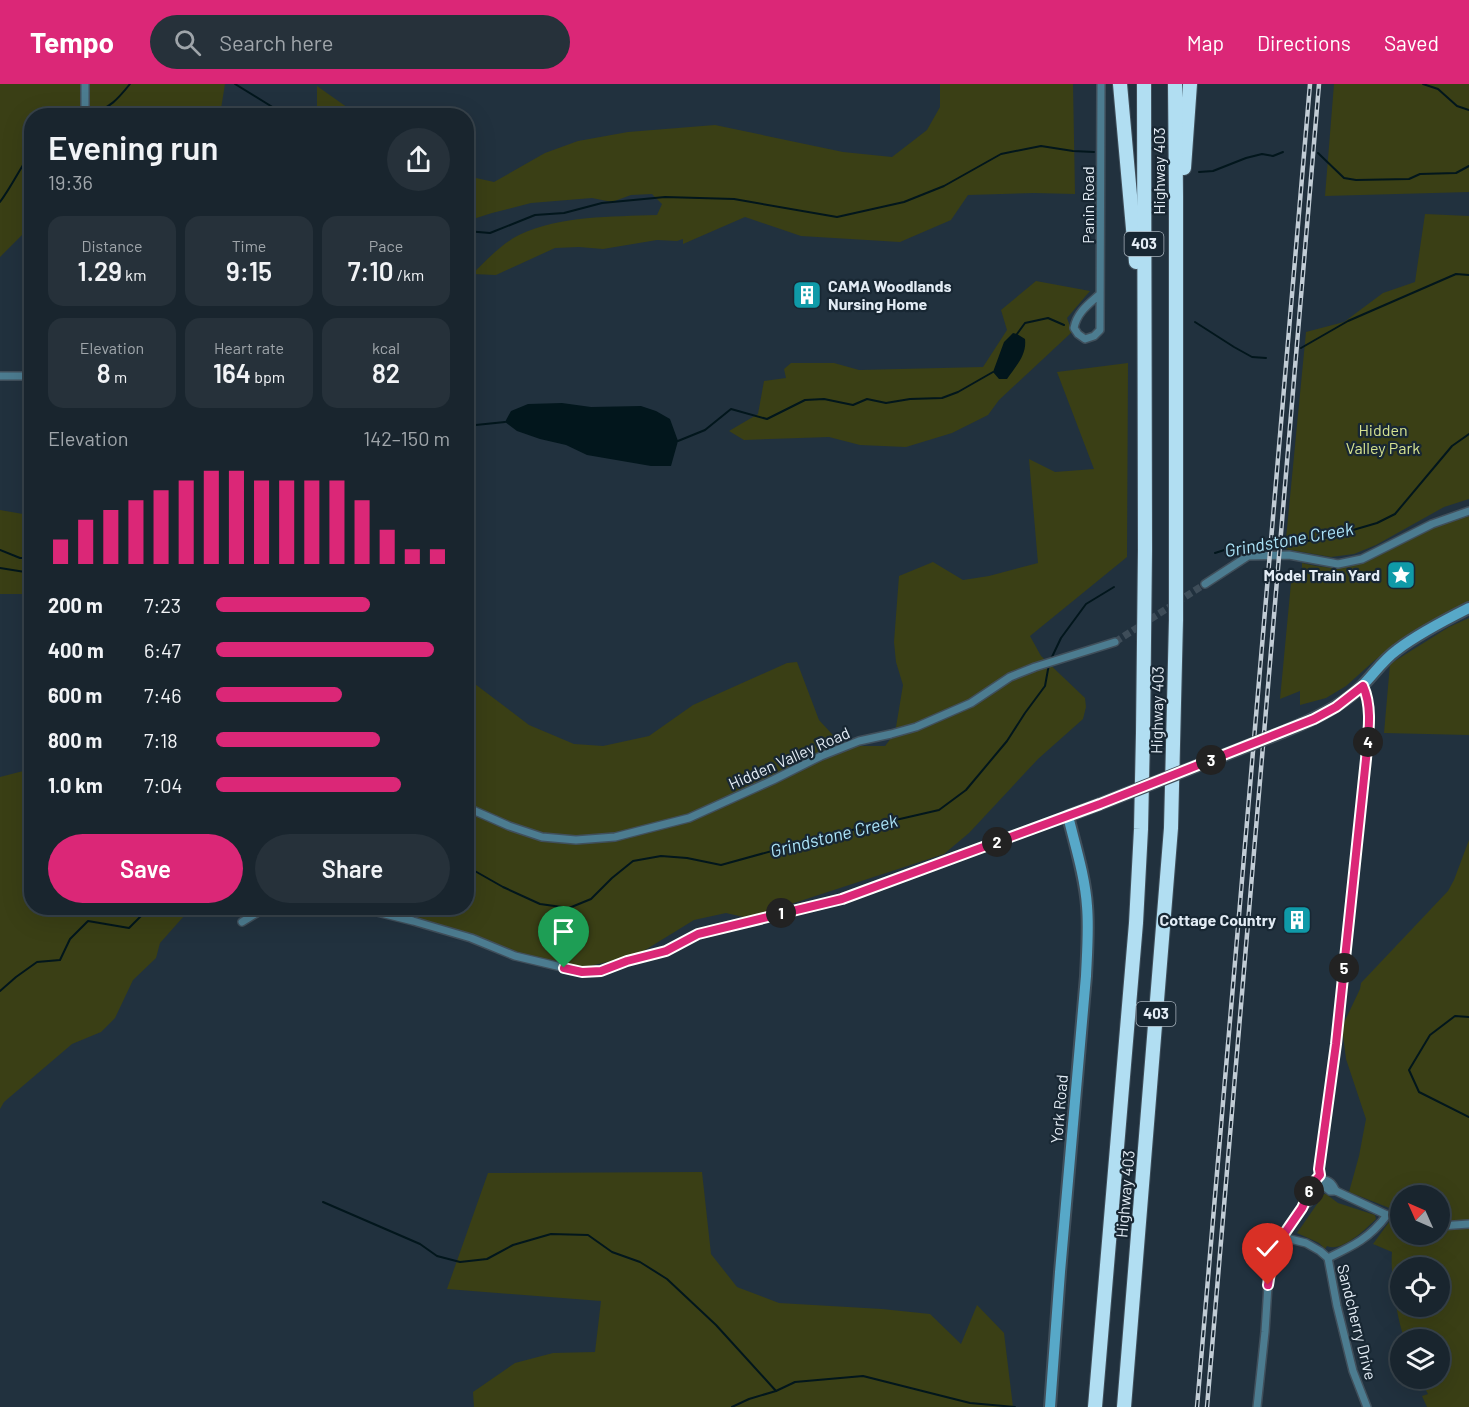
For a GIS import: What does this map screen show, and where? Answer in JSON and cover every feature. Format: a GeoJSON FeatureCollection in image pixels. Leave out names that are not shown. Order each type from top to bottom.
{"type":"FeatureCollection","features":[{"type":"Feature","properties":{"kind":"highway"},"geometry":{"type":"LineString","coordinates":[[1120,84],[1133,222],[1145,404]]}},
{"type":"Feature","properties":{"kind":"highway","name":"Highway 403"},"geometry":{"type":"LineString","coordinates":[[1095,1407],[1139,865],[1143,733],[1144,84]]}},
{"type":"Feature","properties":{"kind":"highway","name":"Highway 403"},"geometry":{"type":"LineString","coordinates":[[1124,1407],[1171,828],[1176,620],[1175,84]]}},
{"type":"Feature","properties":{"kind":"highway"},"geometry":{"type":"LineString","coordinates":[[1176,284],[1190,84]]}},
{"type":"Feature","properties":{"kind":"street"},"geometry":{"type":"LineString","coordinates":[[85,84],[85,108]]}},
{"type":"Feature","properties":{"kind":"street","name":"Panin Road"},"geometry":{"type":"LineString","coordinates":[[1100,294],[1083,309],[1076,319],[1074,328],[1085,339],[1095,336],[1100,330],[1101,84]]}},
{"type":"Feature","properties":{"kind":"street"},"geometry":{"type":"LineString","coordinates":[[0,376],[24,376]]}},
{"type":"Feature","properties":{"kind":"street"},"geometry":{"type":"LineString","coordinates":[[1205,584],[1248,556],[1289,555],[1338,564],[1362,559],[1432,524],[1469,511]]}},
{"type":"Feature","properties":{"kind":"street"},"geometry":{"type":"LineString","coordinates":[[387,915],[471,938],[515,956],[582,972],[601,971],[627,961],[666,951],[698,934],[842,899],[1100,804],[1283,732],[1336,707],[1363,686],[1384,660],[1399,648],[1469,608]]}},
{"type":"Feature","properties":{"kind":"street","name":"Hidden Valley Road"},"geometry":{"type":"LineString","coordinates":[[474,811],[542,837],[576,840],[615,837],[646,830],[689,818],[821,756],[859,741],[916,727],[971,703],[1010,677],[1114,642]]}},
{"type":"Feature","properties":{"kind":"street"},"geometry":{"type":"LineString","coordinates":[[1363,686],[1370,716],[1336,1044],[1319,1169],[1323,1185],[1330,1191],[1336,1191],[1390,1216]]}},
{"type":"Feature","properties":{"kind":"street","name":"York Road"},"geometry":{"type":"LineString","coordinates":[[1050,1407],[1088,938],[1084,882],[1068,816]]}},
{"type":"Feature","properties":{"kind":"street"},"geometry":{"type":"LineString","coordinates":[[242,922],[255,915]]}},
{"type":"Feature","properties":{"kind":"street"},"geometry":{"type":"LineString","coordinates":[[1257,1407],[1272,1260],[1282,1237],[1302,1208],[1309,1202],[1322,1177]]}},
{"type":"Feature","properties":{"kind":"street"},"geometry":{"type":"LineString","coordinates":[[1328,1258],[1372,1233],[1387,1215]]}},
{"type":"Feature","properties":{"kind":"street"},"geometry":{"type":"LineString","coordinates":[[1450,1226],[1469,1224]]}},
{"type":"Feature","properties":{"kind":"street","name":"Sandcherry Drive"},"geometry":{"type":"LineString","coordinates":[[1282,1237],[1306,1243],[1328,1258],[1353,1371],[1367,1407]]}},
{"type":"Feature","properties":{"kind":"green space"},"geometry":{"type":"Polygon","coordinates":[[[0,84],[225,84],[221,108],[24,108],[24,233],[0,257],[0,84]]]}},
{"type":"Feature","properties":{"kind":"green space"},"geometry":{"type":"Polygon","coordinates":[[[940,84],[1073,84],[1075,194],[968,195],[951,220],[900,242],[801,236],[745,217],[683,244],[683,239],[657,240],[603,249],[555,248],[496,275],[474,274],[506,243],[535,228],[586,218],[657,215],[662,204],[652,194],[631,195],[612,202],[592,198],[531,203],[474,219],[474,178],[494,182],[545,153],[578,141],[628,132],[715,125],[843,152],[892,157],[927,130],[940,107],[940,84]]]}},
{"type":"Feature","properties":{"kind":"green space"},"geometry":{"type":"Polygon","coordinates":[[[1334,84],[1469,84],[1469,192],[1325,196],[1334,84]]]}},
{"type":"Feature","properties":{"kind":"green space"},"geometry":{"type":"Polygon","coordinates":[[[317,86],[348,108],[317,108],[317,86]]]}},
{"type":"Feature","properties":{"kind":"green space","name":"Hidden Valley Park"},"geometry":{"type":"Polygon","coordinates":[[[1425,214],[1469,216],[1469,499],[1444,507],[1376,545],[1354,554],[1331,557],[1285,549],[1306,332],[1344,322],[1383,293],[1415,282],[1425,214]]]}},
{"type":"Feature","properties":{"kind":"green space"},"geometry":{"type":"Polygon","coordinates":[[[1036,281],[1090,291],[1067,318],[1072,332],[999,400],[988,415],[952,433],[906,447],[860,445],[829,437],[744,440],[729,431],[758,414],[764,381],[786,378],[784,369],[791,363],[834,363],[859,370],[983,367],[1007,330],[1001,310],[1036,281]]]}},
{"type":"Feature","properties":{"kind":"green space"},"geometry":{"type":"Polygon","coordinates":[[[1128,363],[1127,557],[1030,636],[1041,656],[1085,698],[1086,707],[1083,719],[1038,759],[969,833],[944,854],[748,918],[726,913],[694,920],[637,955],[577,969],[538,963],[455,931],[402,915],[474,915],[474,683],[529,725],[574,744],[603,746],[649,736],[693,705],[787,663],[797,662],[819,720],[843,746],[885,746],[895,733],[903,685],[896,662],[894,642],[899,576],[933,562],[963,580],[989,576],[1038,563],[1029,459],[1055,472],[1094,469],[1057,372],[1128,363]]]}},
{"type":"Feature","properties":{"kind":"green space"},"geometry":{"type":"Polygon","coordinates":[[[0,510],[23,514],[24,594],[0,594],[0,510]]]}},
{"type":"Feature","properties":{"kind":"green space"},"geometry":{"type":"Polygon","coordinates":[[[1469,516],[1469,602],[1425,624],[1375,660],[1346,686],[1326,698],[1300,705],[1300,691],[1280,699],[1291,583],[1302,581],[1302,563],[1330,568],[1363,562],[1434,528],[1469,516]]]}},
{"type":"Feature","properties":{"kind":"green space"},"geometry":{"type":"Polygon","coordinates":[[[1469,618],[1469,735],[1384,733],[1390,664],[1449,627],[1469,618]]]}},
{"type":"Feature","properties":{"kind":"green space"},"geometry":{"type":"Polygon","coordinates":[[[24,771],[24,915],[220,915],[184,916],[160,943],[156,958],[133,980],[115,1018],[101,1032],[72,1044],[4,1102],[0,1109],[0,777],[24,771]]]}},
{"type":"Feature","properties":{"kind":"green space"},"geometry":{"type":"Polygon","coordinates":[[[1469,840],[1469,1407],[1427,1407],[1422,1396],[1428,1394],[1425,1389],[1450,1389],[1450,1329],[1402,1329],[1398,1317],[1450,1317],[1450,1257],[1392,1257],[1392,1252],[1373,1244],[1390,1221],[1390,1245],[1450,1245],[1450,1185],[1390,1185],[1390,1208],[1349,1192],[1366,1119],[1346,1059],[1342,1027],[1361,983],[1448,891],[1469,840]]]}},
{"type":"Feature","properties":{"kind":"green space"},"geometry":{"type":"Polygon","coordinates":[[[702,1172],[711,1254],[737,1287],[779,1303],[930,1314],[961,1344],[977,1305],[1004,1333],[1013,1407],[474,1407],[473,1392],[515,1363],[553,1353],[595,1352],[601,1301],[447,1289],[488,1173],[702,1172]]]}},
{"type":"Feature","properties":{"kind":"green space"},"geometry":{"type":"Polygon","coordinates":[[[1324,1194],[1338,1203],[1375,1215],[1376,1219],[1346,1243],[1333,1247],[1327,1246],[1325,1249],[1319,1243],[1297,1233],[1324,1194]]]}},
{"type":"Feature","properties":{"kind":"water"},"geometry":{"type":"Polygon","coordinates":[[[1013,333],[1025,339],[1024,350],[1007,379],[999,379],[993,372],[1004,342],[1013,333]]]}},
{"type":"Feature","properties":{"kind":"water"},"geometry":{"type":"Polygon","coordinates":[[[562,403],[591,407],[641,406],[670,419],[678,441],[671,466],[651,466],[587,455],[566,445],[517,431],[505,422],[511,411],[528,404],[562,403]]]}},
{"type":"Feature","properties":{"kind":"waterway"},"geometry":{"type":"LineString","coordinates":[[104,108],[122,94],[130,84]]}},
{"type":"Feature","properties":{"kind":"waterway"},"geometry":{"type":"LineString","coordinates":[[235,84],[274,108]]}},
{"type":"Feature","properties":{"kind":"waterway"},"geometry":{"type":"LineString","coordinates":[[1423,84],[1438,89],[1457,106],[1469,110]]}},
{"type":"Feature","properties":{"kind":"waterway"},"geometry":{"type":"LineString","coordinates":[[474,232],[490,233],[535,215],[564,213],[602,203],[665,197],[734,199],[837,217],[904,202],[944,186],[1001,154],[1041,146],[1094,152]]}},
{"type":"Feature","properties":{"kind":"waterway"},"geometry":{"type":"LineString","coordinates":[[1199,172],[1213,171],[1262,154],[1273,156],[1283,152]]}},
{"type":"Feature","properties":{"kind":"waterway"},"geometry":{"type":"LineString","coordinates":[[1318,153],[1344,178],[1356,180],[1409,179],[1420,174],[1456,173],[1469,166]]}},
{"type":"Feature","properties":{"kind":"waterway"},"geometry":{"type":"LineString","coordinates":[[0,202],[24,164]]}},
{"type":"Feature","properties":{"kind":"waterway"},"geometry":{"type":"LineString","coordinates":[[1301,348],[1348,321],[1456,274],[1469,275]]}},
{"type":"Feature","properties":{"kind":"waterway"},"geometry":{"type":"LineString","coordinates":[[1017,334],[1025,323],[1048,318],[1064,325]]}},
{"type":"Feature","properties":{"kind":"waterway"},"geometry":{"type":"LineString","coordinates":[[1195,322],[1252,357],[1266,358]]}},
{"type":"Feature","properties":{"kind":"waterway"},"geometry":{"type":"LineString","coordinates":[[678,441],[705,430],[731,409],[767,419],[805,400],[824,399],[853,405],[867,399],[886,403],[910,399],[942,398],[958,392],[993,372]]}},
{"type":"Feature","properties":{"kind":"waterway"},"geometry":{"type":"LineString","coordinates":[[474,425],[505,422]]}},
{"type":"Feature","properties":{"kind":"waterway","name":"Grindstone Creek"},"geometry":{"type":"LineString","coordinates":[[1215,553],[1262,541],[1307,541],[1329,537],[1377,523],[1395,514],[1452,446],[1469,434]]}},
{"type":"Feature","properties":{"kind":"waterway"},"geometry":{"type":"LineString","coordinates":[[0,550],[24,558]]}},
{"type":"Feature","properties":{"kind":"waterway"},"geometry":{"type":"LineString","coordinates":[[0,568],[24,572]]}},
{"type":"Feature","properties":{"kind":"waterway","name":"Grindstone Creek"},"geometry":{"type":"LineString","coordinates":[[1051,659],[1061,638],[1086,604],[1114,587]]}},
{"type":"Feature","properties":{"kind":"waterway","name":"Grindstone Creek"},"geometry":{"type":"LineString","coordinates":[[474,871],[540,904],[569,908],[591,899],[633,861],[661,856],[687,858],[721,865],[826,836],[939,810],[966,790],[1007,741],[1045,686],[1049,664]]}},
{"type":"Feature","properties":{"kind":"waterway","name":"Grindstone Creek"},"geometry":{"type":"LineString","coordinates":[[0,991],[37,962],[60,960],[70,939],[88,921],[129,928],[142,915]]}},
{"type":"Feature","properties":{"kind":"waterway","name":"Grindstone Creek"},"geometry":{"type":"LineString","coordinates":[[1469,1017],[1455,1016],[1430,1035],[1409,1070],[1419,1092],[1469,1117]]}},
{"type":"Feature","properties":{"kind":"waterway"},"geometry":{"type":"LineString","coordinates":[[323,1202],[420,1244],[437,1256],[460,1262],[487,1259],[513,1245],[551,1234],[588,1235],[612,1252],[640,1262],[667,1279],[716,1325],[776,1391]]}},
{"type":"Feature","properties":{"kind":"waterway"},"geometry":{"type":"LineString","coordinates":[[732,1407],[795,1382],[863,1376],[970,1403],[1015,1407]]}},
{"type":"Feature","properties":{"kind":"tunnel"},"geometry":{"type":"LineString","coordinates":[[1115,642],[1205,584]]}},
{"type":"Feature","properties":{"kind":"railway"},"geometry":{"type":"LineString","coordinates":[[1197,1407],[1310,84]]}},
{"type":"Feature","properties":{"kind":"railway"},"geometry":{"type":"LineString","coordinates":[[1207,1407],[1319,84]]}},
{"type":"Feature","properties":{"kind":"place","name":"CAMA Woodlands Nursing Home"},"geometry":{"type":"Point","coordinates":[807,295]}},
{"type":"Feature","properties":{"kind":"place","name":"Model Train Yard"},"geometry":{"type":"Point","coordinates":[1401,575]}},
{"type":"Feature","properties":{"kind":"place","name":"Cottage Country"},"geometry":{"type":"Point","coordinates":[1297,920]}},
{"type":"Feature","properties":{"kind":"route"},"geometry":{"type":"LineString","coordinates":[[564,968],[582,972],[601,971],[627,961],[666,951],[698,934],[842,899],[1100,804],[1314,719],[1336,707],[1363,686],[1370,716],[1320,1175],[1314,1182],[1302,1208],[1282,1237],[1272,1260],[1268,1285]]}}]}
